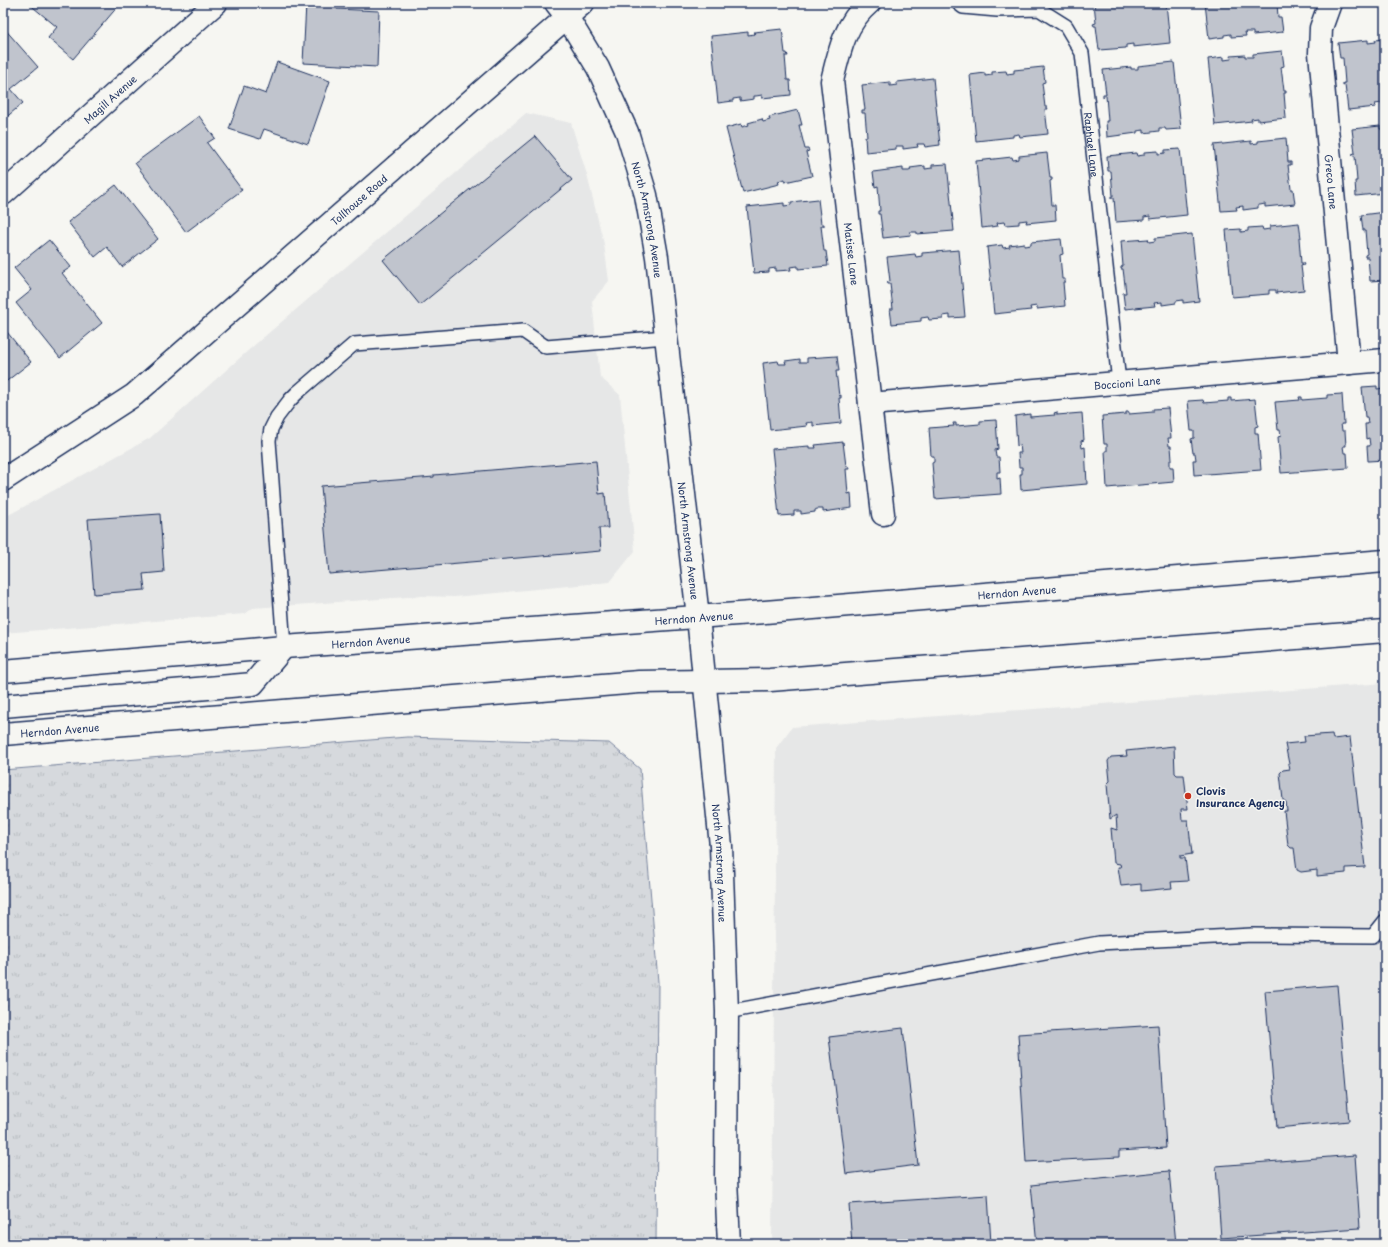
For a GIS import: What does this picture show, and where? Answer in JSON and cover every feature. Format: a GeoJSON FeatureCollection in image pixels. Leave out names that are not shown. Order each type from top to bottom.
{"type":"FeatureCollection","features":[{"type":"Feature","properties":{"kind":"street","name":"Magill Avenue"},"geometry":{"type":"LineString","coordinates":[[3,194],[216,3]]}},
{"type":"Feature","properties":{"kind":"street","name":"Tollhouse Road"},"geometry":{"type":"LineString","coordinates":[[3,480],[134,395],[561,10],[583,3]]}},
{"type":"Feature","properties":{"kind":"street","name":"Matisse Lane"},"geometry":{"type":"LineString","coordinates":[[869,3],[858,12],[841,44],[832,81],[883,514]]}},
{"type":"Feature","properties":{"kind":"street","name":"Greco Lane"},"geometry":{"type":"LineString","coordinates":[[1330,3],[1321,28],[1320,53],[1349,363]]}},
{"type":"Feature","properties":{"kind":"street","name":"North Armstrong Avenue"},"geometry":{"type":"LineString","coordinates":[[561,10],[598,68],[627,132],[646,196],[657,257],[698,617],[721,846],[727,1012],[726,1179],[729,1244]]}},
{"type":"Feature","properties":{"kind":"street","name":"Boccioni Lane"},"geometry":{"type":"LineString","coordinates":[[870,404],[1385,360]]}},
{"type":"Feature","properties":{"kind":"street","name":"Herndon Avenue"},"geometry":{"type":"LineString","coordinates":[[3,671],[284,647],[698,617],[1385,561]]}},
{"type":"Feature","properties":{"kind":"street","name":"Herndon Avenue"},"geometry":{"type":"LineString","coordinates":[[3,734],[639,682],[770,680],[1385,631]]}},
{"type":"Feature","properties":{"kind":"street"},"geometry":{"type":"LineString","coordinates":[[3,706],[253,684],[284,647]]}},
{"type":"Feature","properties":{"kind":"lane","name":"Raphael Lane"},"geometry":{"type":"LineString","coordinates":[[958,3],[963,7],[997,10],[1039,9],[1066,26],[1082,53],[1119,382]]}},
{"type":"Feature","properties":{"kind":"lane"},"geometry":{"type":"LineString","coordinates":[[284,647],[269,441],[271,429],[277,418],[297,393],[354,344],[523,331],[546,348],[666,337]]}},
{"type":"Feature","properties":{"kind":"lane"},"geometry":{"type":"LineString","coordinates":[[727,1012],[1100,943],[1252,935],[1373,936],[1385,921]]}},
{"type":"Feature","properties":{"kind":"shaded area"},"geometry":{"type":"Polygon","coordinates":[[[526,113],[571,123],[587,175],[604,244],[609,281],[592,301],[600,377],[620,395],[635,551],[610,582],[454,597],[422,596],[253,608],[245,614],[3,633],[3,518],[150,438],[251,348],[526,113]]]}},
{"type":"Feature","properties":{"kind":"shaded area"},"geometry":{"type":"Polygon","coordinates":[[[1385,683],[1385,1244],[772,1244],[776,748],[792,727],[1385,683]]]}},
{"type":"Feature","properties":{"kind":"green space"},"geometry":{"type":"Polygon","coordinates":[[[407,737],[609,743],[640,769],[658,982],[656,1244],[3,1244],[3,770],[407,737]]]}},
{"type":"Feature","properties":{"kind":"building"},"geometry":{"type":"Polygon","coordinates":[[[28,3],[116,3],[119,5],[73,59],[48,38],[57,27],[28,3]]]}},
{"type":"Feature","properties":{"kind":"building"},"geometry":{"type":"Polygon","coordinates":[[[306,3],[337,3],[337,9],[379,11],[377,67],[303,63],[306,3]]]}},
{"type":"Feature","properties":{"kind":"building"},"geometry":{"type":"Polygon","coordinates":[[[1094,3],[1166,3],[1170,43],[1133,47],[1133,44],[1126,45],[1126,48],[1099,50],[1096,26],[1093,24],[1096,23],[1094,3]]]}},
{"type":"Feature","properties":{"kind":"building"},"geometry":{"type":"Polygon","coordinates":[[[1205,3],[1277,3],[1278,17],[1281,17],[1283,32],[1253,35],[1253,32],[1245,32],[1246,36],[1231,37],[1231,34],[1224,35],[1224,37],[1209,39],[1205,3]]]}},
{"type":"Feature","properties":{"kind":"building"},"geometry":{"type":"Polygon","coordinates":[[[3,27],[38,67],[11,89],[23,103],[3,120],[3,27]]]}},
{"type":"Feature","properties":{"kind":"building"},"geometry":{"type":"Polygon","coordinates":[[[782,29],[785,53],[787,53],[788,56],[785,56],[787,80],[790,80],[791,95],[762,98],[762,95],[754,96],[754,99],[740,101],[740,98],[733,99],[733,101],[718,103],[711,36],[748,32],[748,35],[755,34],[754,32],[782,29]]]}},
{"type":"Feature","properties":{"kind":"building"},"geometry":{"type":"Polygon","coordinates":[[[1385,39],[1385,106],[1382,106],[1382,103],[1375,104],[1376,107],[1348,110],[1345,85],[1343,86],[1343,83],[1345,83],[1343,58],[1340,58],[1338,43],[1368,40],[1368,43],[1376,42],[1375,40],[1385,39]]]}},
{"type":"Feature","properties":{"kind":"building"},"geometry":{"type":"Polygon","coordinates":[[[1282,51],[1284,66],[1281,67],[1284,91],[1286,91],[1286,93],[1284,93],[1286,118],[1258,121],[1258,118],[1251,119],[1252,121],[1215,125],[1208,59],[1224,57],[1224,60],[1231,59],[1230,56],[1245,55],[1245,57],[1253,57],[1253,54],[1282,51]]]}},
{"type":"Feature","properties":{"kind":"building"},"geometry":{"type":"Polygon","coordinates":[[[277,62],[330,81],[308,144],[264,129],[260,139],[229,129],[244,86],[266,94],[277,62]]]}},
{"type":"Feature","properties":{"kind":"building"},"geometry":{"type":"Polygon","coordinates":[[[1174,62],[1181,129],[1166,130],[1165,128],[1159,128],[1159,131],[1144,133],[1144,130],[1137,131],[1137,133],[1107,137],[1106,121],[1108,121],[1106,96],[1103,97],[1103,94],[1106,94],[1103,70],[1131,67],[1131,69],[1138,69],[1138,66],[1174,62]]]}},
{"type":"Feature","properties":{"kind":"building"},"geometry":{"type":"Polygon","coordinates":[[[1043,67],[1045,82],[1042,83],[1045,107],[1048,109],[1045,109],[1048,134],[1020,137],[1019,134],[1013,135],[1013,137],[976,141],[970,75],[985,73],[985,76],[992,75],[992,72],[1006,71],[1007,74],[1014,73],[1014,70],[1043,67]]]}},
{"type":"Feature","properties":{"kind":"building"},"geometry":{"type":"Polygon","coordinates":[[[933,78],[940,145],[925,147],[924,144],[917,144],[918,147],[903,149],[903,146],[896,146],[896,149],[866,152],[865,137],[867,137],[865,113],[862,113],[862,110],[865,110],[862,85],[890,82],[890,86],[897,85],[897,82],[933,78]]]}},
{"type":"Feature","properties":{"kind":"building"},"geometry":{"type":"Polygon","coordinates":[[[798,110],[802,125],[799,125],[805,149],[808,149],[809,151],[806,152],[812,176],[785,182],[785,179],[778,181],[779,184],[743,193],[726,128],[741,124],[742,127],[749,125],[748,123],[762,119],[763,122],[770,120],[769,117],[798,110]]]}},
{"type":"Feature","properties":{"kind":"building"},"geometry":{"type":"Polygon","coordinates":[[[199,116],[215,138],[207,143],[242,190],[186,232],[135,163],[199,116]]]}},
{"type":"Feature","properties":{"kind":"building"},"geometry":{"type":"Polygon","coordinates":[[[1380,126],[1380,129],[1385,129],[1385,193],[1356,196],[1355,181],[1357,181],[1355,156],[1352,154],[1355,153],[1352,129],[1380,126]]]}},
{"type":"Feature","properties":{"kind":"building"},"geometry":{"type":"Polygon","coordinates":[[[535,136],[572,180],[420,305],[383,260],[535,136]]]}},
{"type":"Feature","properties":{"kind":"building"},"geometry":{"type":"Polygon","coordinates":[[[1286,138],[1288,162],[1291,162],[1291,165],[1288,165],[1291,189],[1293,189],[1295,204],[1265,207],[1265,204],[1258,205],[1258,208],[1243,210],[1243,206],[1236,207],[1237,210],[1221,211],[1214,145],[1251,141],[1251,144],[1258,143],[1258,141],[1286,138]]]}},
{"type":"Feature","properties":{"kind":"building"},"geometry":{"type":"Polygon","coordinates":[[[1180,149],[1187,215],[1150,219],[1150,216],[1144,217],[1144,220],[1116,222],[1114,198],[1111,198],[1111,196],[1113,196],[1111,171],[1108,171],[1107,156],[1136,153],[1137,156],[1144,155],[1144,152],[1158,151],[1158,154],[1165,153],[1165,150],[1180,149]]]}},
{"type":"Feature","properties":{"kind":"building"},"geometry":{"type":"Polygon","coordinates":[[[1047,153],[1050,178],[1052,178],[1050,181],[1052,205],[1055,205],[1056,220],[1026,223],[1027,220],[1019,221],[1019,224],[1005,225],[1004,222],[997,223],[998,226],[982,228],[976,161],[1012,157],[1013,160],[1019,159],[1019,156],[1047,153]]]}},
{"type":"Feature","properties":{"kind":"building"},"geometry":{"type":"Polygon","coordinates":[[[947,164],[954,231],[917,234],[917,232],[910,232],[911,235],[883,238],[880,214],[878,214],[878,211],[880,211],[878,186],[875,187],[873,172],[903,168],[903,171],[909,171],[911,170],[910,168],[925,166],[925,169],[932,168],[932,165],[947,164]]]}},
{"type":"Feature","properties":{"kind":"building"},"geometry":{"type":"Polygon","coordinates":[[[116,185],[158,239],[122,267],[107,247],[95,257],[68,222],[116,185]]]}},
{"type":"Feature","properties":{"kind":"building"},"geometry":{"type":"Polygon","coordinates":[[[818,199],[821,224],[824,224],[824,226],[821,226],[824,251],[826,251],[828,266],[798,269],[798,266],[790,267],[791,270],[776,271],[776,268],[769,269],[769,272],[754,273],[747,207],[784,203],[784,206],[791,205],[791,202],[818,199]]]}},
{"type":"Feature","properties":{"kind":"building"},"geometry":{"type":"Polygon","coordinates":[[[1385,212],[1385,280],[1370,281],[1368,257],[1365,257],[1367,254],[1365,230],[1363,230],[1361,215],[1385,212]]]}},
{"type":"Feature","properties":{"kind":"building"},"geometry":{"type":"Polygon","coordinates":[[[1299,223],[1301,238],[1299,238],[1301,263],[1304,265],[1301,266],[1304,290],[1276,293],[1276,290],[1269,290],[1269,294],[1232,297],[1226,230],[1241,229],[1241,232],[1248,231],[1248,228],[1262,227],[1263,230],[1270,229],[1270,226],[1299,223]]]}},
{"type":"Feature","properties":{"kind":"building"},"geometry":{"type":"Polygon","coordinates":[[[1192,234],[1199,301],[1183,303],[1183,300],[1176,301],[1176,303],[1162,305],[1162,302],[1154,303],[1155,306],[1125,309],[1123,293],[1126,293],[1123,269],[1121,269],[1123,266],[1121,241],[1148,239],[1149,242],[1155,241],[1155,238],[1192,234]]]}},
{"type":"Feature","properties":{"kind":"building"},"geometry":{"type":"Polygon","coordinates":[[[1061,239],[1063,254],[1060,255],[1062,279],[1065,279],[1065,282],[1063,282],[1065,306],[1037,309],[1037,306],[1030,307],[1031,310],[994,314],[987,247],[1002,245],[1003,248],[1010,247],[1009,245],[1024,243],[1024,246],[1031,245],[1031,242],[1061,239]]]}},
{"type":"Feature","properties":{"kind":"building"},"geometry":{"type":"Polygon","coordinates":[[[49,240],[71,267],[62,273],[102,323],[60,358],[16,303],[32,290],[14,268],[49,240]]]}},
{"type":"Feature","properties":{"kind":"building"},"geometry":{"type":"Polygon","coordinates":[[[959,250],[965,317],[950,318],[950,315],[943,316],[943,319],[929,320],[928,317],[921,318],[921,321],[892,324],[890,309],[893,309],[890,284],[887,282],[890,281],[887,257],[915,254],[916,257],[922,256],[922,253],[959,250]]]}},
{"type":"Feature","properties":{"kind":"building"},"geometry":{"type":"Polygon","coordinates":[[[3,327],[31,362],[3,384],[3,327]]]}},
{"type":"Feature","properties":{"kind":"building"},"geometry":{"type":"Polygon","coordinates":[[[837,356],[839,371],[836,371],[839,396],[841,395],[841,398],[839,398],[841,423],[813,426],[813,422],[806,423],[807,426],[770,430],[763,363],[778,361],[779,364],[786,364],[785,361],[800,359],[800,362],[807,362],[807,358],[837,356]]]}},
{"type":"Feature","properties":{"kind":"building"},"geometry":{"type":"Polygon","coordinates":[[[1377,386],[1377,389],[1385,388],[1385,460],[1368,461],[1367,446],[1370,446],[1369,438],[1366,439],[1365,424],[1368,424],[1367,417],[1365,417],[1362,387],[1377,386]]]}},
{"type":"Feature","properties":{"kind":"building"},"geometry":{"type":"Polygon","coordinates":[[[1342,394],[1344,424],[1341,424],[1342,431],[1345,431],[1346,446],[1343,446],[1344,453],[1347,453],[1348,468],[1281,473],[1278,437],[1281,436],[1280,430],[1278,430],[1275,402],[1300,400],[1299,397],[1302,397],[1302,400],[1327,398],[1327,395],[1342,394]]]}},
{"type":"Feature","properties":{"kind":"building"},"geometry":{"type":"Polygon","coordinates":[[[1228,398],[1231,398],[1231,401],[1255,399],[1258,426],[1255,427],[1255,433],[1258,433],[1261,470],[1194,475],[1193,460],[1196,460],[1195,453],[1193,453],[1191,439],[1194,438],[1194,431],[1191,431],[1188,401],[1203,400],[1204,403],[1228,401],[1228,398]]]}},
{"type":"Feature","properties":{"kind":"building"},"geometry":{"type":"Polygon","coordinates":[[[1168,408],[1171,438],[1168,438],[1169,446],[1171,446],[1172,460],[1170,460],[1170,467],[1173,467],[1174,482],[1107,488],[1105,451],[1107,451],[1107,444],[1104,444],[1102,416],[1126,414],[1126,412],[1129,412],[1129,414],[1153,412],[1153,409],[1168,408]]]}},
{"type":"Feature","properties":{"kind":"building"},"geometry":{"type":"Polygon","coordinates":[[[1057,412],[1057,415],[1082,413],[1084,440],[1081,441],[1082,448],[1085,447],[1087,484],[1021,490],[1020,474],[1022,474],[1022,467],[1019,467],[1018,453],[1021,453],[1020,445],[1017,446],[1015,416],[1030,414],[1030,417],[1055,415],[1054,413],[1057,412]]]}},
{"type":"Feature","properties":{"kind":"building"},"geometry":{"type":"Polygon","coordinates":[[[996,420],[998,449],[995,450],[996,457],[999,457],[1000,472],[997,472],[997,479],[1000,478],[1001,494],[935,499],[932,463],[934,462],[934,456],[931,456],[929,428],[954,426],[953,423],[956,423],[956,426],[980,424],[980,421],[996,420]]]}},
{"type":"Feature","properties":{"kind":"building"},"geometry":{"type":"Polygon","coordinates":[[[843,442],[846,466],[848,466],[849,469],[846,469],[848,494],[851,493],[852,508],[823,512],[823,509],[817,509],[815,512],[801,514],[801,511],[794,511],[794,515],[779,516],[772,449],[809,446],[809,448],[816,448],[815,445],[843,442]]]}},
{"type":"Feature","properties":{"kind":"building"},"geometry":{"type":"Polygon","coordinates":[[[596,461],[599,494],[605,493],[608,528],[599,528],[601,551],[329,574],[321,486],[434,477],[434,475],[596,461]]]}},
{"type":"Feature","properties":{"kind":"building"},"geometry":{"type":"Polygon","coordinates":[[[160,514],[164,572],[143,574],[145,590],[94,594],[88,519],[160,514]]]}},
{"type":"Feature","properties":{"kind":"building"},"geometry":{"type":"Polygon","coordinates":[[[1332,734],[1333,739],[1350,737],[1365,867],[1346,868],[1346,873],[1317,876],[1317,870],[1301,872],[1297,870],[1294,848],[1291,848],[1288,845],[1284,811],[1287,811],[1286,802],[1283,800],[1280,773],[1283,770],[1290,769],[1285,744],[1305,742],[1304,736],[1332,734]]]}},
{"type":"Feature","properties":{"kind":"building"},"geometry":{"type":"Polygon","coordinates":[[[1174,746],[1175,773],[1177,775],[1184,775],[1188,809],[1181,809],[1182,820],[1188,820],[1192,854],[1180,856],[1180,858],[1185,858],[1188,881],[1171,882],[1172,888],[1141,891],[1141,884],[1121,886],[1118,867],[1121,867],[1120,864],[1114,863],[1111,828],[1117,830],[1116,815],[1110,819],[1107,784],[1110,781],[1108,761],[1111,757],[1127,756],[1126,751],[1174,746]]]}},
{"type":"Feature","properties":{"kind":"building"},"geometry":{"type":"Polygon","coordinates":[[[1337,985],[1349,1121],[1277,1128],[1265,991],[1337,985]]]}},
{"type":"Feature","properties":{"kind":"building"},"geometry":{"type":"Polygon","coordinates":[[[1158,1025],[1166,1148],[1119,1151],[1119,1157],[1026,1162],[1018,1034],[1158,1025]]]}},
{"type":"Feature","properties":{"kind":"building"},"geometry":{"type":"Polygon","coordinates":[[[903,1028],[918,1165],[846,1174],[829,1037],[903,1028]]]}},
{"type":"Feature","properties":{"kind":"building"},"geometry":{"type":"Polygon","coordinates":[[[1355,1155],[1360,1228],[1221,1238],[1216,1166],[1355,1155]]]}},
{"type":"Feature","properties":{"kind":"building"},"geometry":{"type":"Polygon","coordinates":[[[1169,1171],[1176,1244],[1037,1244],[1031,1185],[1169,1171]]]}},
{"type":"Feature","properties":{"kind":"building"},"geometry":{"type":"Polygon","coordinates":[[[988,1195],[991,1244],[852,1244],[849,1204],[988,1195]]]}},
{"type":"Feature","properties":{"kind":"place","name":"Clovis Insurance Agency"},"geometry":{"type":"Point","coordinates":[1188,796]}}]}
